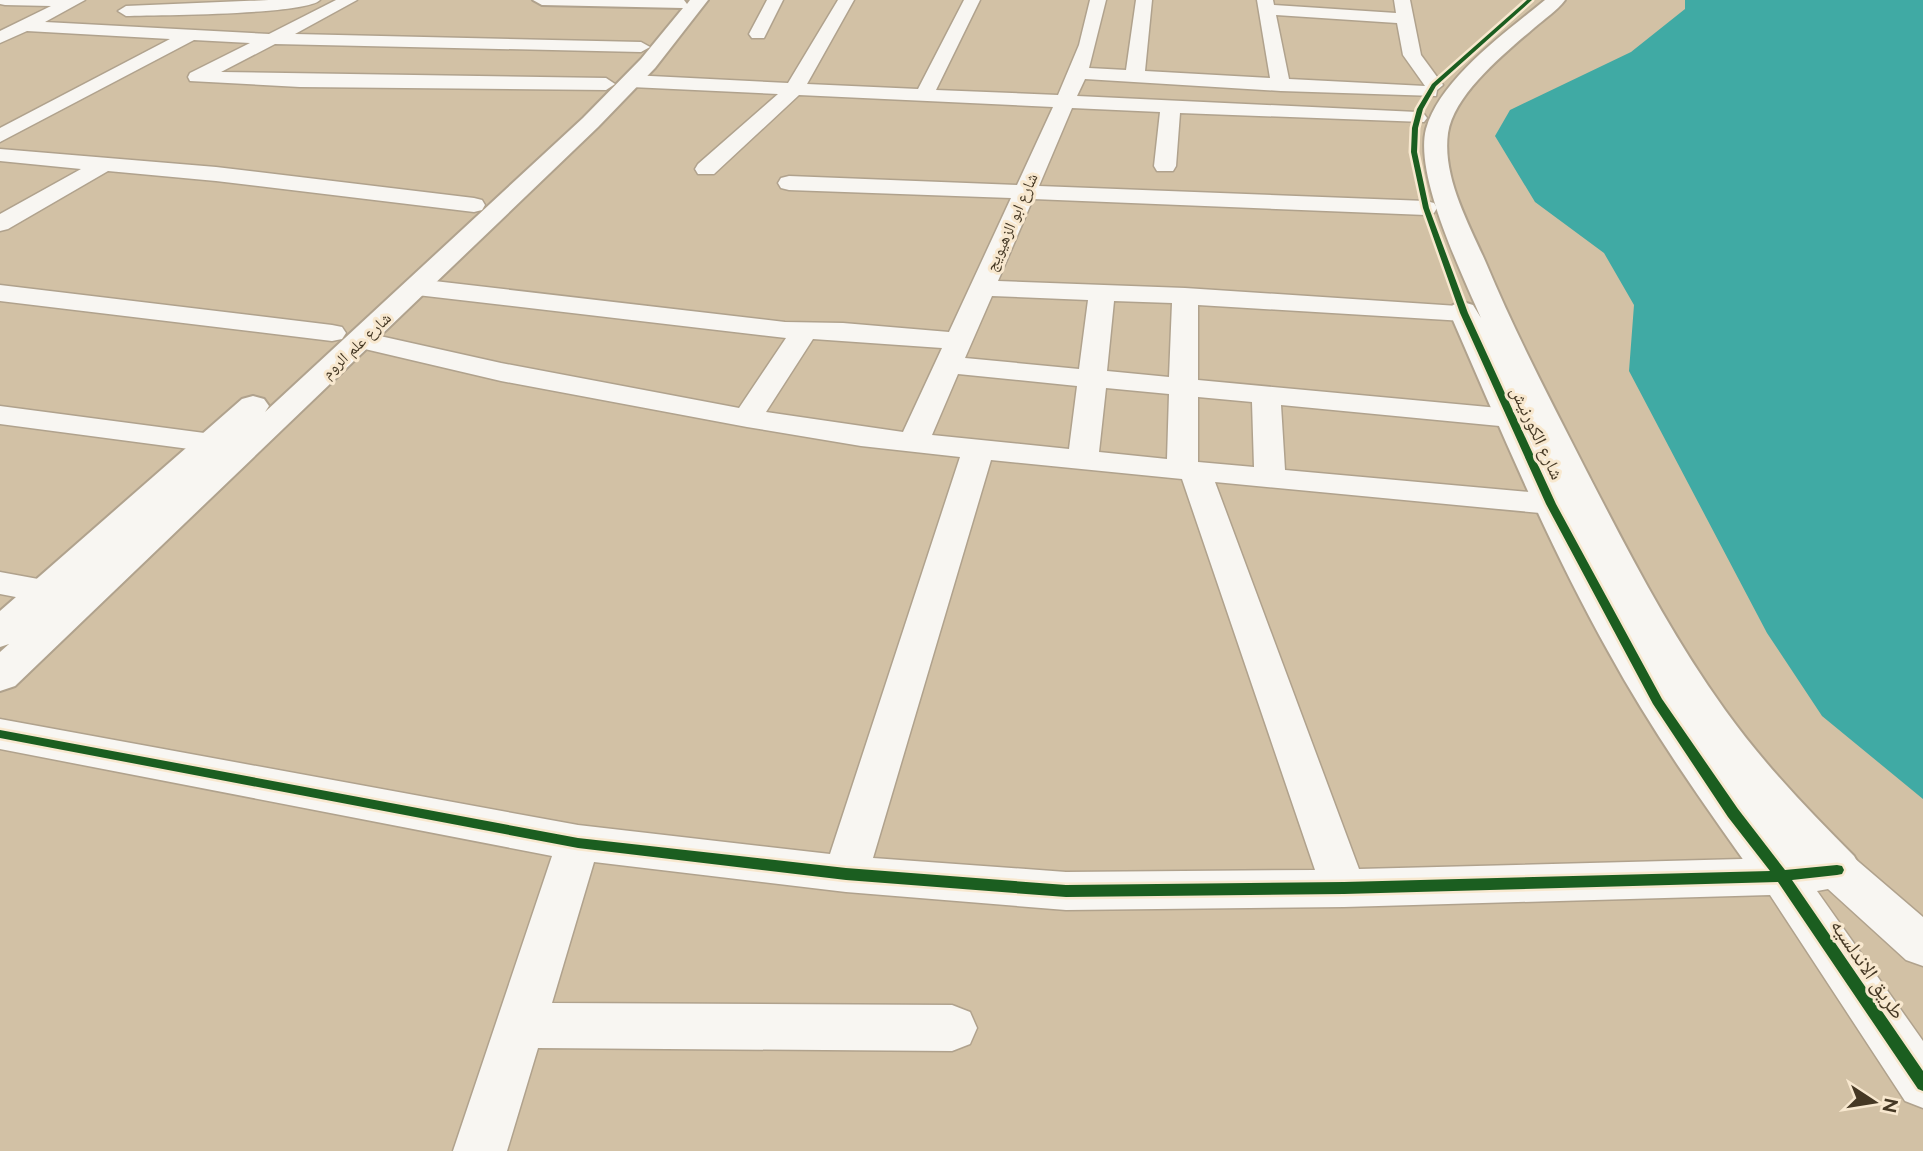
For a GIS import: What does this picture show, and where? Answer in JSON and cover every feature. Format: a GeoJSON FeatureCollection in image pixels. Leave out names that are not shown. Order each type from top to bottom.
{"type":"FeatureCollection","features":[{"type":"Feature","properties":{"kind":"street"},"geometry":{"type":"LineString","coordinates":[[0,6],[8,0],[79,5]]}},
{"type":"Feature","properties":{"kind":"street"},"geometry":{"type":"LineString","coordinates":[[115,12],[239,7],[312,0]]}},
{"type":"Feature","properties":{"kind":"street"},"geometry":{"type":"LineString","coordinates":[[349,0],[197,77],[288,81],[619,83],[1170,107],[1436,93]]}},
{"type":"Feature","properties":{"kind":"street"},"geometry":{"type":"LineString","coordinates":[[542,0],[686,1]]}},
{"type":"Feature","properties":{"kind":"street"},"geometry":{"type":"LineString","coordinates":[[758,34],[775,0]]}},
{"type":"Feature","properties":{"kind":"street"},"geometry":{"type":"LineString","coordinates":[[706,169],[793,89],[846,0]]}},
{"type":"Feature","properties":{"kind":"street"},"geometry":{"type":"LineString","coordinates":[[924,95],[972,0]]}},
{"type":"Feature","properties":{"kind":"street","name":"شارع ابو الزهيويج"},"geometry":{"type":"LineString","coordinates":[[914,442],[1024,191],[1066,103],[1088,46],[1098,0]]}},
{"type":"Feature","properties":{"kind":"street"},"geometry":{"type":"LineString","coordinates":[[1135,76],[1144,0]]}},
{"type":"Feature","properties":{"kind":"street"},"geometry":{"type":"LineString","coordinates":[[1402,0],[1408,51],[1436,93]]}},
{"type":"Feature","properties":{"kind":"street","name":"شارع الكورنيش"},"geometry":{"type":"LineString","coordinates":[[1530,0],[1436,93],[1414,152],[1426,208],[1464,313],[1551,505],[1657,701],[1733,813],[1782,876]]}},
{"type":"Feature","properties":{"kind":"street","name":"شارع الكورنيش"},"geometry":{"type":"LineString","coordinates":[[1436,93],[1556,0]]}},
{"type":"Feature","properties":{"kind":"street","name":"شارع علم الروم"},"geometry":{"type":"LineString","coordinates":[[619,83],[642,47],[686,1]]}},
{"type":"Feature","properties":{"kind":"street","name":"شارع علم الروم"},"geometry":{"type":"LineString","coordinates":[[0,676],[417,287],[550,147],[619,83],[686,1]]}},
{"type":"Feature","properties":{"kind":"street"},"geometry":{"type":"LineString","coordinates":[[0,38],[46,15],[79,5]]}},
{"type":"Feature","properties":{"kind":"street"},"geometry":{"type":"LineString","coordinates":[[1281,85],[1266,5],[1405,19]]}},
{"type":"Feature","properties":{"kind":"street"},"geometry":{"type":"LineString","coordinates":[[0,136],[239,7]]}},
{"type":"Feature","properties":{"kind":"street"},"geometry":{"type":"LineString","coordinates":[[0,18],[46,15]]}},
{"type":"Feature","properties":{"kind":"street"},"geometry":{"type":"LineString","coordinates":[[23,26],[273,39],[642,47]]}},
{"type":"Feature","properties":{"kind":"street"},"geometry":{"type":"LineString","coordinates":[[1078,73],[1436,93]]}},
{"type":"Feature","properties":{"kind":"street","name":"شارع الكورنيش"},"geometry":{"type":"LineString","coordinates":[[1436,93],[1448,104],[1439,123],[1437,156],[1450,209],[1492,315],[1585,503],[1666,653],[1696,701],[1777,810],[1837,870],[1923,946]]}},
{"type":"Feature","properties":{"kind":"street"},"geometry":{"type":"LineString","coordinates":[[1165,166],[1170,107]]}},
{"type":"Feature","properties":{"kind":"street","name":"شارع علم الروم"},"geometry":{"type":"LineString","coordinates":[[0,634],[474,205],[550,147]]}},
{"type":"Feature","properties":{"kind":"street"},"geometry":{"type":"LineString","coordinates":[[0,155],[106,164],[474,205]]}},
{"type":"Feature","properties":{"kind":"street"},"geometry":{"type":"LineString","coordinates":[[0,224],[106,164]]}},
{"type":"Feature","properties":{"kind":"street"},"geometry":{"type":"LineString","coordinates":[[789,183],[1426,208]]}},
{"type":"Feature","properties":{"kind":"street"},"geometry":{"type":"LineString","coordinates":[[417,287],[804,331],[843,331],[1093,379],[1510,418]]}},
{"type":"Feature","properties":{"kind":"street"},"geometry":{"type":"LineString","coordinates":[[981,288],[1185,296],[1464,313]]}},
{"type":"Feature","properties":{"kind":"street"},"geometry":{"type":"LineString","coordinates":[[1083,460],[1102,292]]}},
{"type":"Feature","properties":{"kind":"street"},"geometry":{"type":"LineString","coordinates":[[0,293],[332,333]]}},
{"type":"Feature","properties":{"kind":"street"},"geometry":{"type":"LineString","coordinates":[[1185,296],[1184,387],[1189,471],[1344,888]]}},
{"type":"Feature","properties":{"kind":"street"},"geometry":{"type":"LineString","coordinates":[[747,418],[804,331]]}},
{"type":"Feature","properties":{"kind":"street"},"geometry":{"type":"LineString","coordinates":[[362,340],[501,372],[860,437],[1551,505]]}},
{"type":"Feature","properties":{"kind":"street"},"geometry":{"type":"LineString","coordinates":[[1266,395],[1270,478]]}},
{"type":"Feature","properties":{"kind":"street"},"geometry":{"type":"LineString","coordinates":[[0,415],[212,443]]}},
{"type":"Feature","properties":{"kind":"street"},"geometry":{"type":"LineString","coordinates":[[846,874],[978,450]]}},
{"type":"Feature","properties":{"kind":"street"},"geometry":{"type":"LineString","coordinates":[[0,583],[47,591]]}},
{"type":"Feature","properties":{"kind":"street"},"geometry":{"type":"LineString","coordinates":[[0,734],[578,843],[846,874],[1066,891],[1344,888],[1782,876],[1837,870]]}},
{"type":"Feature","properties":{"kind":"street"},"geometry":{"type":"LineString","coordinates":[[480,1151],[578,843]]}},
{"type":"Feature","properties":{"kind":"street","name":"طريق الاندلسيه"},"geometry":{"type":"LineString","coordinates":[[1782,876],[1923,1084]]}},
{"type":"Feature","properties":{"kind":"street"},"geometry":{"type":"LineString","coordinates":[[520,1025],[952,1028]]}},
{"type":"Feature","properties":{"kind":"water"},"geometry":{"type":"Polygon","coordinates":[[[1685,0],[1923,0],[1923,799],[1822,716],[1767,633],[1629,371],[1634,305],[1604,253],[1535,202],[1495,136],[1510,110],[1631,52],[1685,9],[1685,0]]]}},
{"type":"Feature","properties":{"kind":"cycle path"},"geometry":{"type":"LineString","coordinates":[[1530,0],[1434,85],[1420,109],[1415,128],[1414,152],[1426,208],[1464,313],[1551,504],[1657,701],[1733,813],[1782,876],[1923,1084]]}},
{"type":"Feature","properties":{"kind":"cycle path"},"geometry":{"type":"LineString","coordinates":[[0,734],[578,843],[846,874],[1066,891],[1344,888],[1782,876],[1837,870]]}}]}
